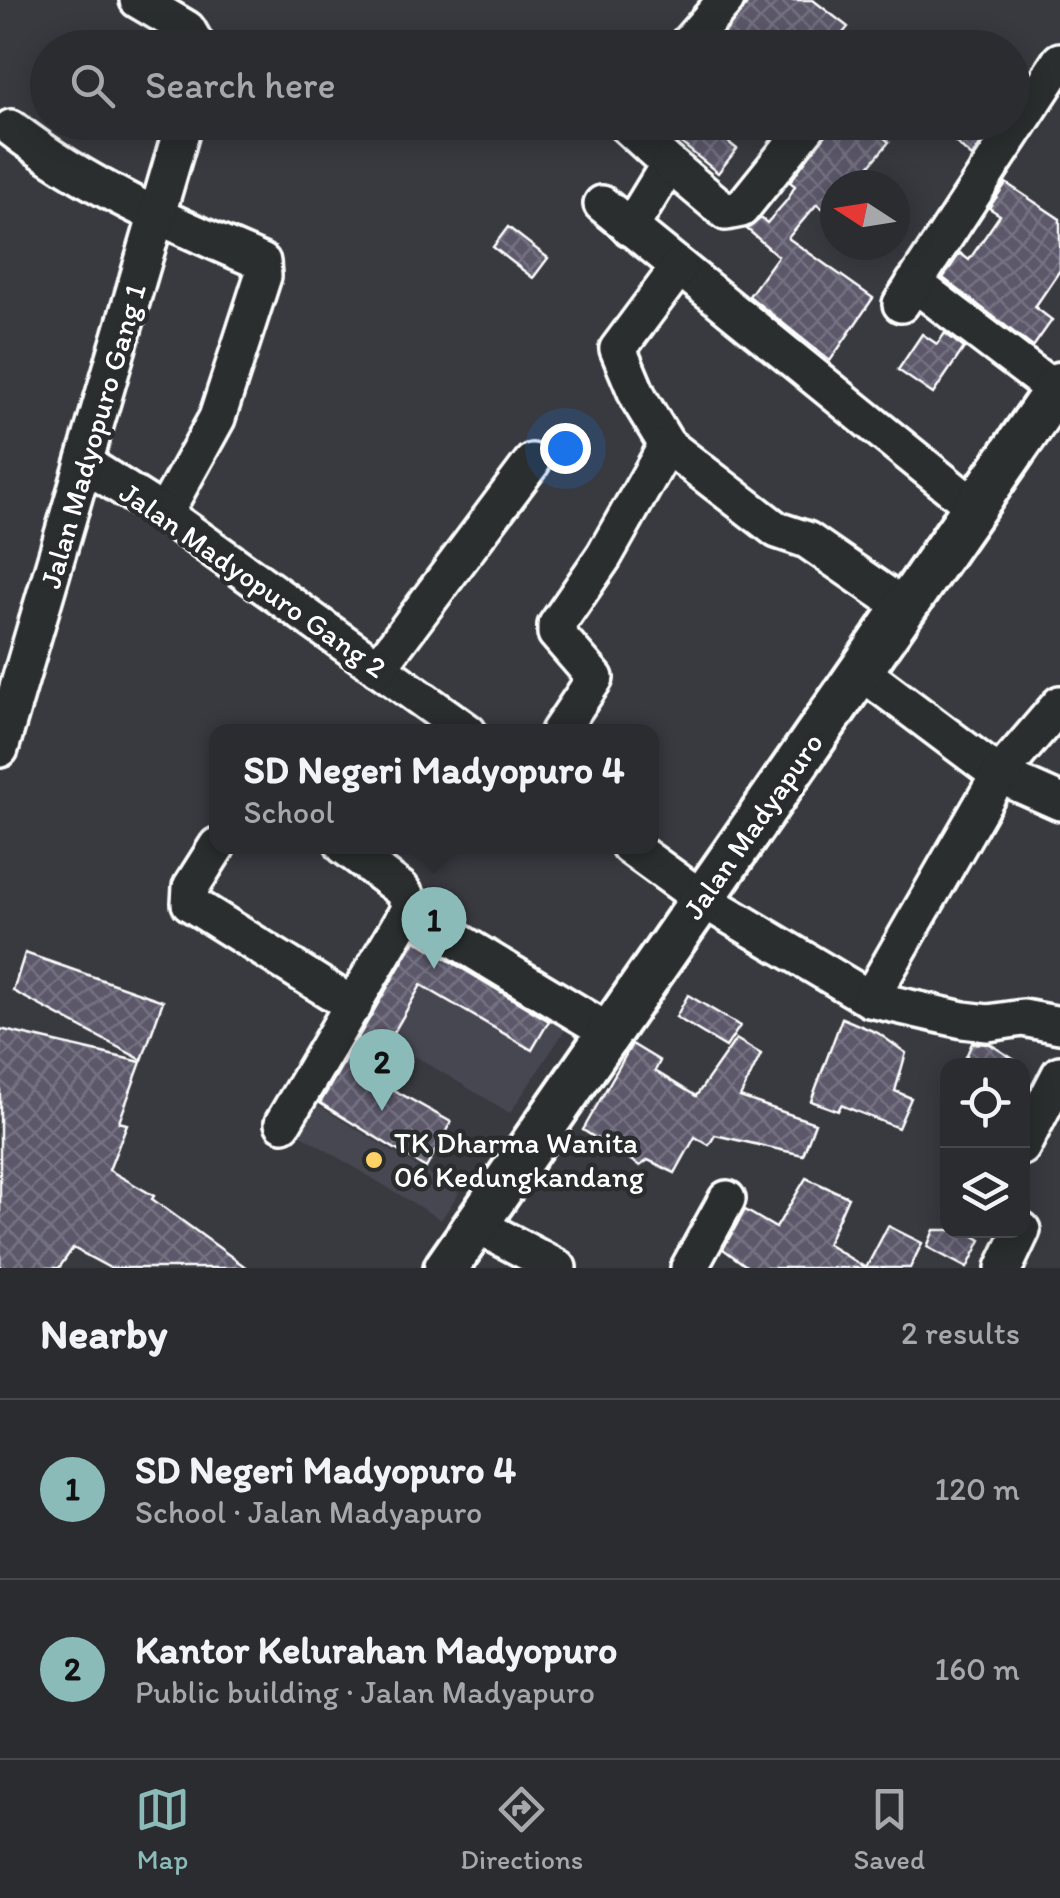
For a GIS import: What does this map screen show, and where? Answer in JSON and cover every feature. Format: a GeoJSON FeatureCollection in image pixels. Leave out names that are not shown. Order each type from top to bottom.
{"type":"FeatureCollection","features":[{"type":"Feature","properties":{"kind":"main road","name":"Jalan Madyapuro"},"geometry":{"type":"LineString","coordinates":[[446,1268],[862,672],[972,505],[1058,388]]}},
{"type":"Feature","properties":{"kind":"street"},"geometry":{"type":"LineString","coordinates":[[138,0],[188,30]]}},
{"type":"Feature","properties":{"kind":"street"},"geometry":{"type":"LineString","coordinates":[[700,30],[726,0]]}},
{"type":"Feature","properties":{"kind":"street"},"geometry":{"type":"LineString","coordinates":[[1030,107],[1060,61]]}},
{"type":"Feature","properties":{"kind":"street"},"geometry":{"type":"LineString","coordinates":[[11,128],[36,148],[157,218],[262,262],[263,276],[218,418],[164,514]]}},
{"type":"Feature","properties":{"kind":"street","name":"Jalan Madyopuro Gang 1"},"geometry":{"type":"LineString","coordinates":[[0,749],[179,140]]}},
{"type":"Feature","properties":{"kind":"street"},"geometry":{"type":"LineString","coordinates":[[643,140],[726,212],[741,210],[797,140]]}},
{"type":"Feature","properties":{"kind":"street"},"geometry":{"type":"LineString","coordinates":[[1008,140],[908,294],[1058,388]]}},
{"type":"Feature","properties":{"kind":"street"},"geometry":{"type":"LineString","coordinates":[[630,228],[669,164]]}},
{"type":"Feature","properties":{"kind":"street"},"geometry":{"type":"LineString","coordinates":[[602,204],[972,505]]}},
{"type":"Feature","properties":{"kind":"street"},"geometry":{"type":"LineString","coordinates":[[680,267],[618,349],[639,399],[666,445],[778,530],[808,540],[904,607]]}},
{"type":"Feature","properties":{"kind":"street"},"geometry":{"type":"LineString","coordinates":[[564,724],[595,678],[556,633],[556,626],[604,556],[666,445]]}},
{"type":"Feature","properties":{"kind":"street"},"geometry":{"type":"LineString","coordinates":[[378,668],[532,462]]}},
{"type":"Feature","properties":{"kind":"street","name":"Jalan Madyopuro Gang 2"},"geometry":{"type":"LineString","coordinates":[[86,465],[164,514],[457,724]]}},
{"type":"Feature","properties":{"kind":"street"},"geometry":{"type":"LineString","coordinates":[[862,672],[999,776],[1060,802]]}},
{"type":"Feature","properties":{"kind":"street"},"geometry":{"type":"LineString","coordinates":[[870,1000],[999,776],[1060,704]]}},
{"type":"Feature","properties":{"kind":"street"},"geometry":{"type":"LineString","coordinates":[[212,854],[191,887],[190,903],[354,1006]]}},
{"type":"Feature","properties":{"kind":"street"},"geometry":{"type":"LineString","coordinates":[[283,1123],[408,911],[409,901],[401,889],[355,854]]}},
{"type":"Feature","properties":{"kind":"street"},"geometry":{"type":"LineString","coordinates":[[640,854],[702,899],[870,1000],[988,1024],[1023,1018],[1060,1025]]}},
{"type":"Feature","properties":{"kind":"street"},"geometry":{"type":"LineString","coordinates":[[408,911],[610,1032]]}},
{"type":"Feature","properties":{"kind":"street"},"geometry":{"type":"LineString","coordinates":[[1030,1132],[1060,1074]]}},
{"type":"Feature","properties":{"kind":"street"},"geometry":{"type":"LineString","coordinates":[[689,1268],[727,1199]]}},
{"type":"Feature","properties":{"kind":"street"},"geometry":{"type":"LineString","coordinates":[[477,1225],[558,1268]]}},
{"type":"Feature","properties":{"kind":"street"},"geometry":{"type":"LineString","coordinates":[[1004,1268],[1018,1238]]}},
{"type":"Feature","properties":{"kind":"shaded area"},"geometry":{"type":"Polygon","coordinates":[[[406,921],[573,1018],[510,1113],[415,1056],[393,1088],[332,1050],[406,921]]]}},
{"type":"Feature","properties":{"kind":"shaded area","name":"TK Dharma Wanita 06 Kedungkandang"},"geometry":{"type":"Polygon","coordinates":[[[303,1096],[459,1193],[441,1220],[288,1127],[303,1096]]]}},
{"type":"Feature","properties":{"kind":"building"},"geometry":{"type":"Polygon","coordinates":[[[750,0],[813,0],[848,27],[846,30],[727,30],[750,0]]]}},
{"type":"Feature","properties":{"kind":"building"},"geometry":{"type":"Polygon","coordinates":[[[677,140],[726,140],[737,149],[718,173],[677,140]]]}},
{"type":"Feature","properties":{"kind":"building"},"geometry":{"type":"Polygon","coordinates":[[[820,140],[889,142],[866,170],[820,170],[820,206],[817,204],[788,238],[873,298],[830,361],[749,296],[778,256],[747,229],[761,218],[767,223],[795,186],[790,182],[820,140]]]}},
{"type":"Feature","properties":{"kind":"building"},"geometry":{"type":"Polygon","coordinates":[[[953,140],[983,140],[972,157],[953,140]]]}},
{"type":"Feature","properties":{"kind":"building"},"geometry":{"type":"Polygon","coordinates":[[[1006,183],[1060,219],[1060,270],[1035,307],[1052,320],[1033,347],[943,278],[960,253],[969,260],[1000,215],[989,208],[1006,183]]]}},
{"type":"Feature","properties":{"kind":"building"},"geometry":{"type":"Polygon","coordinates":[[[508,227],[548,258],[533,278],[493,247],[508,227]]]}},
{"type":"Feature","properties":{"kind":"building"},"geometry":{"type":"Polygon","coordinates":[[[945,333],[964,348],[933,394],[898,370],[922,334],[937,344],[945,333]]]}},
{"type":"Feature","properties":{"kind":"building"},"geometry":{"type":"Polygon","coordinates":[[[415,940],[549,1021],[532,1050],[421,985],[369,1076],[451,1122],[426,1168],[320,1103],[415,940]]]}},
{"type":"Feature","properties":{"kind":"building"},"geometry":{"type":"Polygon","coordinates":[[[25,953],[163,1001],[142,1060],[13,991],[25,953]]]}},
{"type":"Feature","properties":{"kind":"building"},"geometry":{"type":"Polygon","coordinates":[[[688,995],[740,1026],[726,1047],[676,1017],[688,995]]]}},
{"type":"Feature","properties":{"kind":"building"},"geometry":{"type":"Polygon","coordinates":[[[842,1018],[878,1033],[906,1053],[895,1091],[911,1098],[898,1128],[841,1105],[838,1111],[811,1101],[842,1018]]]}},
{"type":"Feature","properties":{"kind":"building"},"geometry":{"type":"Polygon","coordinates":[[[0,1029],[141,1062],[119,1122],[127,1124],[109,1170],[154,1196],[152,1199],[247,1268],[110,1268],[73,1248],[59,1268],[0,1268],[0,1029]]]}},
{"type":"Feature","properties":{"kind":"building"},"geometry":{"type":"Polygon","coordinates":[[[736,1039],[761,1054],[740,1097],[815,1123],[803,1155],[715,1135],[709,1145],[695,1137],[675,1173],[648,1160],[640,1166],[583,1130],[632,1044],[660,1061],[655,1071],[696,1096],[736,1039]]]}},
{"type":"Feature","properties":{"kind":"building"},"geometry":{"type":"Polygon","coordinates":[[[972,1043],[990,1044],[1012,1058],[965,1058],[972,1043]]]}},
{"type":"Feature","properties":{"kind":"building"},"geometry":{"type":"Polygon","coordinates":[[[806,1178],[848,1197],[827,1244],[866,1268],[749,1268],[723,1249],[745,1210],[776,1228],[806,1178]]]}},
{"type":"Feature","properties":{"kind":"building"},"geometry":{"type":"Polygon","coordinates":[[[888,1226],[922,1243],[910,1268],[866,1268],[888,1226]]]}},
{"type":"Feature","properties":{"kind":"building"},"geometry":{"type":"Polygon","coordinates":[[[934,1230],[940,1230],[940,1238],[981,1240],[967,1268],[927,1247],[934,1230]]]}},
{"type":"Feature","properties":{"kind":"place","name":"SD Negeri Madyopuro 4"},"geometry":{"type":"Point","coordinates":[434,969]}},
{"type":"Feature","properties":{"kind":"place","name":"Kantor Kelurahan Madyopuro"},"geometry":{"type":"Point","coordinates":[382,1111]}},
{"type":"Feature","properties":{"kind":"place","name":"TK Dharma Wanita 06 Kedungkandang"},"geometry":{"type":"Point","coordinates":[374,1160]}}]}
